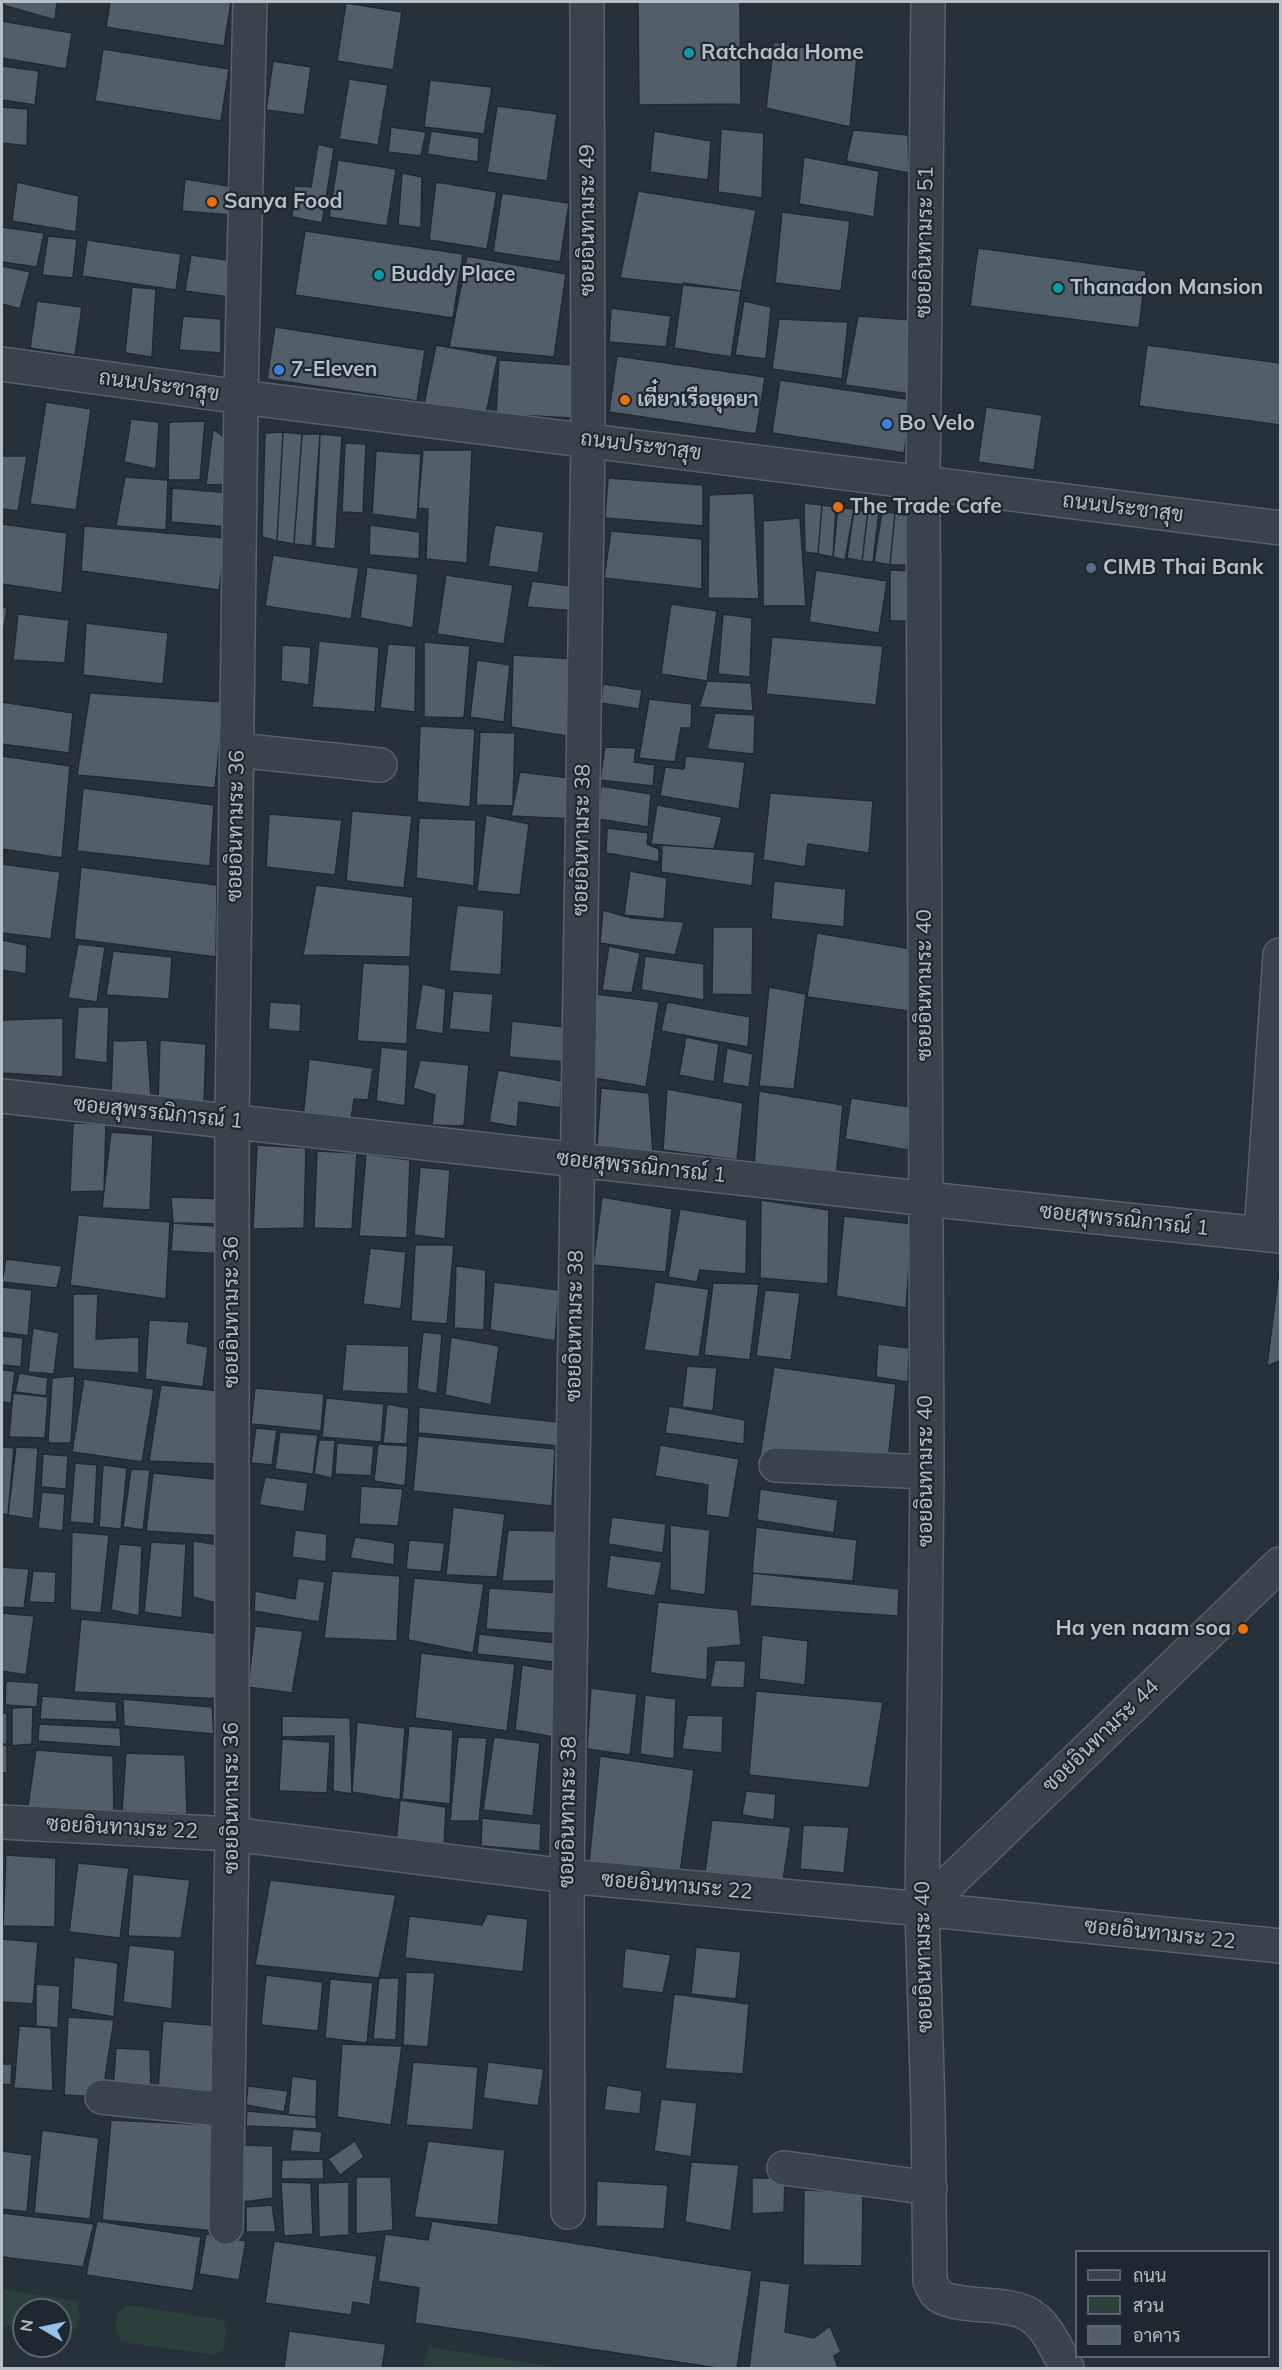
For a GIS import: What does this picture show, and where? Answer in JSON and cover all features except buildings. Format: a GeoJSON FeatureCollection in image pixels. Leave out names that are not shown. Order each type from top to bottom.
{"type":"FeatureCollection","features":[{"type":"Feature","properties":{"kind":"street","name":"ซอยอินทามระ 36"},"geometry":{"type":"LineString","coordinates":[[226,2227],[232,1834],[232,1121],[241,397],[250,2]]}},
{"type":"Feature","properties":{"kind":"street","name":"ซอยอินทามระ 49"},"geometry":{"type":"LineString","coordinates":[[587,2],[588,439]]}},
{"type":"Feature","properties":{"kind":"street","name":"ซอยอินทามระ 51"},"geometry":{"type":"LineString","coordinates":[[923,483],[928,2]]}},
{"type":"Feature","properties":{"kind":"street","name":"ถนนประชาสุข"},"geometry":{"type":"LineString","coordinates":[[2,363],[241,397],[1281,528]]}},
{"type":"Feature","properties":{"kind":"street","name":"ซอยอินทามระ 38"},"geometry":{"type":"LineString","coordinates":[[568,2212],[567,1876],[588,439]]}},
{"type":"Feature","properties":{"kind":"street","name":"ซอยอินทามระ 40"},"geometry":{"type":"LineString","coordinates":[[923,483],[927,1472],[922,1909],[930,2188],[930,2281],[936,2293],[943,2299],[954,2302],[1009,2306],[1026,2312],[1036,2319],[1046,2331],[1067,2368]]}},
{"type":"Feature","properties":{"kind":"street"},"geometry":{"type":"LineString","coordinates":[[237,750],[380,765]]}},
{"type":"Feature","properties":{"kind":"street"},"geometry":{"type":"LineString","coordinates":[[1271,1235],[1281,955]]}},
{"type":"Feature","properties":{"kind":"street","name":"ซอยสุพรรณิการณ์ 1"},"geometry":{"type":"LineString","coordinates":[[2,1096],[577,1161],[1271,1235]]}},
{"type":"Feature","properties":{"kind":"street"},"geometry":{"type":"LineString","coordinates":[[776,1465],[927,1472]]}},
{"type":"Feature","properties":{"kind":"street","name":"ซอยอินทามระ 44"},"geometry":{"type":"LineString","coordinates":[[922,1909],[1281,1564]]}},
{"type":"Feature","properties":{"kind":"street","name":"ซอยอินทามระ 22"},"geometry":{"type":"LineString","coordinates":[[2,1822],[232,1834],[567,1876],[1281,1946]]}},
{"type":"Feature","properties":{"kind":"street"},"geometry":{"type":"LineString","coordinates":[[102,2097],[228,2110]]}},
{"type":"Feature","properties":{"kind":"street"},"geometry":{"type":"LineString","coordinates":[[784,2168],[930,2188]]}},
{"type":"Feature","properties":{"kind":"green space"},"geometry":{"type":"Polygon","coordinates":[[[2,2289],[58,2298],[12,2298],[12,2326],[2,2325],[2,2289]]]}},
{"type":"Feature","properties":{"kind":"green space"},"geometry":{"type":"Polygon","coordinates":[[[72,2300],[77,2301],[80,2314],[78,2327],[72,2332],[72,2300]]]}},
{"type":"Feature","properties":{"kind":"green space"},"geometry":{"type":"Polygon","coordinates":[[[127,2305],[224,2320],[226,2335],[223,2350],[215,2355],[121,2342],[116,2328],[117,2314],[127,2305]]]}},
{"type":"Feature","properties":{"kind":"green space"},"geometry":{"type":"Polygon","coordinates":[[[429,2347],[560,2368],[423,2368],[429,2347]]]}},
{"type":"Feature","properties":{"kind":"place","name":"Ratchada Home"},"geometry":{"type":"Point","coordinates":[689,53]}},
{"type":"Feature","properties":{"kind":"place","name":"Sanya Food"},"geometry":{"type":"Point","coordinates":[212,202]}},
{"type":"Feature","properties":{"kind":"place","name":"Buddy Place"},"geometry":{"type":"Point","coordinates":[379,275]}},
{"type":"Feature","properties":{"kind":"place","name":"Thanadon Mansion"},"geometry":{"type":"Point","coordinates":[1058,288]}},
{"type":"Feature","properties":{"kind":"place","name":"7-Eleven"},"geometry":{"type":"Point","coordinates":[279,370]}},
{"type":"Feature","properties":{"kind":"place","name":"เตี๋ยวเรือยุดยา"},"geometry":{"type":"Point","coordinates":[625,400]}},
{"type":"Feature","properties":{"kind":"place","name":"Bo Velo"},"geometry":{"type":"Point","coordinates":[887,424]}},
{"type":"Feature","properties":{"kind":"place","name":"The Trade Cafe"},"geometry":{"type":"Point","coordinates":[838,507]}},
{"type":"Feature","properties":{"kind":"place","name":"CIMB Thai Bank"},"geometry":{"type":"Point","coordinates":[1091,568]}},
{"type":"Feature","properties":{"kind":"place","name":"Ha yen naam soa"},"geometry":{"type":"Point","coordinates":[1243,1629]}}]}
